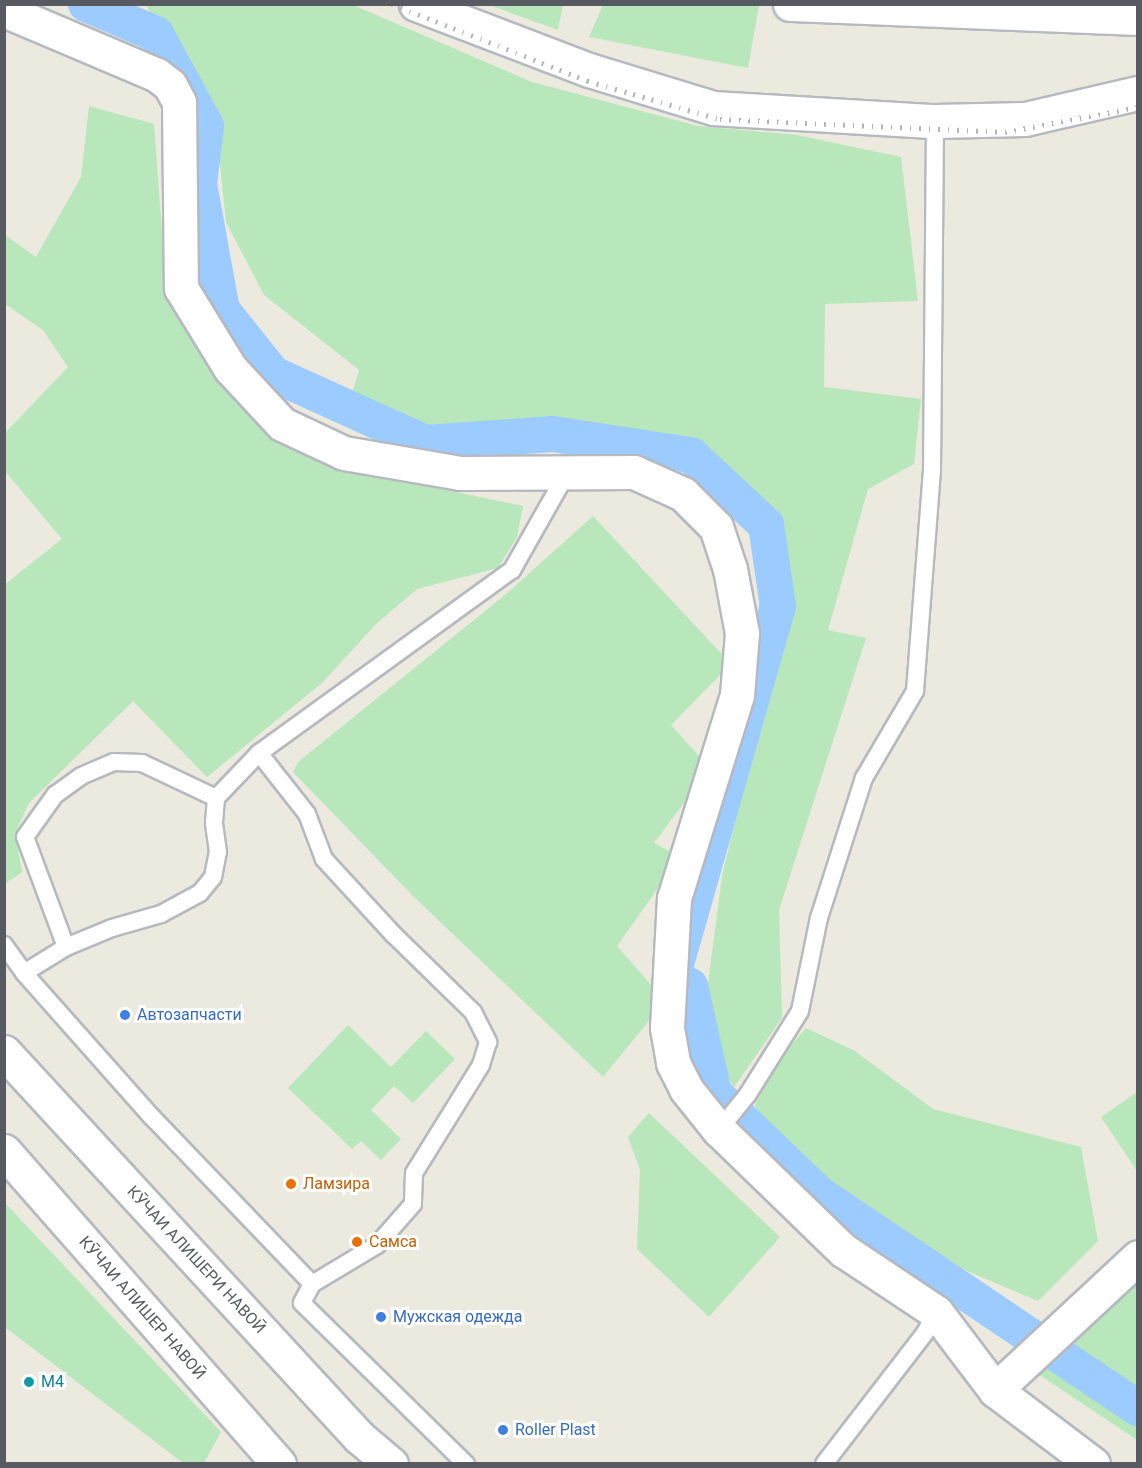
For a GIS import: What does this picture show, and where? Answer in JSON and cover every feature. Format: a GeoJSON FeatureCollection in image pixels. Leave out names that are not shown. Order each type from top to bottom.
{"type":"FeatureCollection","features":[{"type":"Feature","properties":{"kind":"street"},"geometry":{"type":"LineString","coordinates":[[416,4],[589,70],[713,108],[935,122],[1025,119],[1137,93]]}},
{"type":"Feature","properties":{"kind":"street"},"geometry":{"type":"LineString","coordinates":[[790,4],[1137,18]]}},
{"type":"Feature","properties":{"kind":"street"},"geometry":{"type":"LineString","coordinates":[[4,10],[157,75],[170,85],[179,102],[181,288],[230,368],[282,424],[344,453],[460,473],[634,472],[683,494],[716,527],[730,569],[742,633],[737,695],[674,898],[667,1029],[673,1063],[686,1089],[724,1123],[843,1250],[936,1312],[995,1390],[1093,1464]]}},
{"type":"Feature","properties":{"kind":"street","name":"КӮЧАИ АЛИШЕРИ НАВОӢ"},"geometry":{"type":"LineString","coordinates":[[4,1053],[359,1437],[391,1464]]}},
{"type":"Feature","properties":{"kind":"street","name":"КӮЧАИ АЛИШЕР НАВОӢ"},"geometry":{"type":"LineString","coordinates":[[4,1151],[275,1462]]}},
{"type":"Feature","properties":{"kind":"street"},"geometry":{"type":"LineString","coordinates":[[995,1390],[1137,1257]]}},
{"type":"Feature","properties":{"kind":"lane"},"geometry":{"type":"LineString","coordinates":[[724,1123],[748,1094],[800,1011],[819,918],[864,778],[915,691],[932,470],[935,122]]}},
{"type":"Feature","properties":{"kind":"lane"},"geometry":{"type":"LineString","coordinates":[[24,973],[66,947],[161,914],[200,893],[213,877],[219,852],[214,822],[216,798],[260,753],[512,570],[568,471]]}},
{"type":"Feature","properties":{"kind":"lane"},"geometry":{"type":"LineString","coordinates":[[260,753],[307,814],[324,859],[473,1012],[488,1042],[481,1065],[414,1173],[413,1204],[377,1245],[312,1284],[302,1303],[466,1464]]}},
{"type":"Feature","properties":{"kind":"lane"},"geometry":{"type":"LineString","coordinates":[[66,947],[25,837],[55,795],[81,776],[114,762],[142,763],[216,798]]}},
{"type":"Feature","properties":{"kind":"lane"},"geometry":{"type":"LineString","coordinates":[[4,945],[24,973],[152,1117],[312,1284]]}},
{"type":"Feature","properties":{"kind":"lane"},"geometry":{"type":"LineString","coordinates":[[824,1464],[925,1333],[936,1312]]}},
{"type":"Feature","properties":{"kind":"green space"},"geometry":{"type":"Polygon","coordinates":[[[150,4],[353,5],[532,82],[698,126],[797,135],[901,157],[918,301],[825,304],[824,387],[921,399],[914,464],[868,489],[828,630],[866,638],[779,910],[782,1018],[734,1087],[701,1037],[722,876],[785,609],[773,520],[686,442],[556,422],[426,431],[347,410],[359,370],[264,295],[226,222],[215,118],[147,7],[150,4]]]}},
{"type":"Feature","properties":{"kind":"green space"},"geometry":{"type":"Polygon","coordinates":[[[489,5],[563,5],[558,30],[489,5]]]}},
{"type":"Feature","properties":{"kind":"green space"},"geometry":{"type":"Polygon","coordinates":[[[603,5],[759,5],[748,68],[589,37],[603,5]]]}},
{"type":"Feature","properties":{"kind":"green space"},"geometry":{"type":"Polygon","coordinates":[[[89,106],[154,124],[163,245],[171,281],[273,435],[461,493],[523,506],[517,537],[498,568],[417,589],[377,623],[322,683],[207,777],[133,701],[29,803],[15,833],[22,872],[5,884],[4,585],[62,539],[5,471],[4,434],[68,367],[43,330],[5,304],[5,235],[36,257],[81,177],[89,106]]]}},
{"type":"Feature","properties":{"kind":"green space"},"geometry":{"type":"Polygon","coordinates":[[[593,516],[731,664],[671,725],[710,768],[654,843],[680,857],[617,946],[665,1001],[603,1077],[413,896],[293,772],[298,762],[505,595],[593,516]]]}},
{"type":"Feature","properties":{"kind":"green space"},"geometry":{"type":"Polygon","coordinates":[[[348,1025],[391,1067],[426,1031],[455,1059],[413,1103],[394,1086],[371,1110],[401,1139],[381,1160],[361,1141],[352,1149],[288,1088],[348,1025]]]}},
{"type":"Feature","properties":{"kind":"green space"},"geometry":{"type":"Polygon","coordinates":[[[806,1028],[855,1051],[933,1109],[1081,1147],[1098,1241],[1038,1301],[889,1238],[772,1145],[755,1105],[779,1059],[806,1028]]]}},
{"type":"Feature","properties":{"kind":"green space"},"geometry":{"type":"Polygon","coordinates":[[[1137,1092],[1137,1171],[1101,1117],[1137,1092]]]}},
{"type":"Feature","properties":{"kind":"green space"},"geometry":{"type":"Polygon","coordinates":[[[649,1113],[780,1237],[709,1317],[637,1249],[640,1170],[628,1137],[649,1113]]]}},
{"type":"Feature","properties":{"kind":"green space"},"geometry":{"type":"Polygon","coordinates":[[[4,1202],[221,1432],[204,1463],[183,1463],[5,1327],[4,1202]]]}},
{"type":"Feature","properties":{"kind":"green space"},"geometry":{"type":"Polygon","coordinates":[[[1130,1275],[1137,1280],[1137,1440],[1032,1370],[1130,1275]]]}},
{"type":"Feature","properties":{"kind":"waterway"},"geometry":{"type":"LineString","coordinates":[[86,4],[156,34],[206,126],[199,184],[222,310],[273,374],[425,443],[553,434],[691,455],[766,525],[778,606],[672,977],[690,986],[714,1093],[819,1194],[1138,1408]]}},
{"type":"Feature","properties":{"kind":"railway"},"geometry":{"type":"LineString","coordinates":[[392,4],[588,81],[720,119],[1005,132],[1138,107]]}},
{"type":"Feature","properties":{"kind":"place","name":"Автозапчасти"},"geometry":{"type":"Point","coordinates":[125,1015]}},
{"type":"Feature","properties":{"kind":"place","name":"Ламзира"},"geometry":{"type":"Point","coordinates":[291,1184]}},
{"type":"Feature","properties":{"kind":"place","name":"Самса"},"geometry":{"type":"Point","coordinates":[357,1242]}},
{"type":"Feature","properties":{"kind":"place","name":"Мужская одежда"},"geometry":{"type":"Point","coordinates":[381,1317]}},
{"type":"Feature","properties":{"kind":"place","name":"М4"},"geometry":{"type":"Point","coordinates":[29,1382]}},
{"type":"Feature","properties":{"kind":"place","name":"Roller Plast"},"geometry":{"type":"Point","coordinates":[503,1430]}}]}
